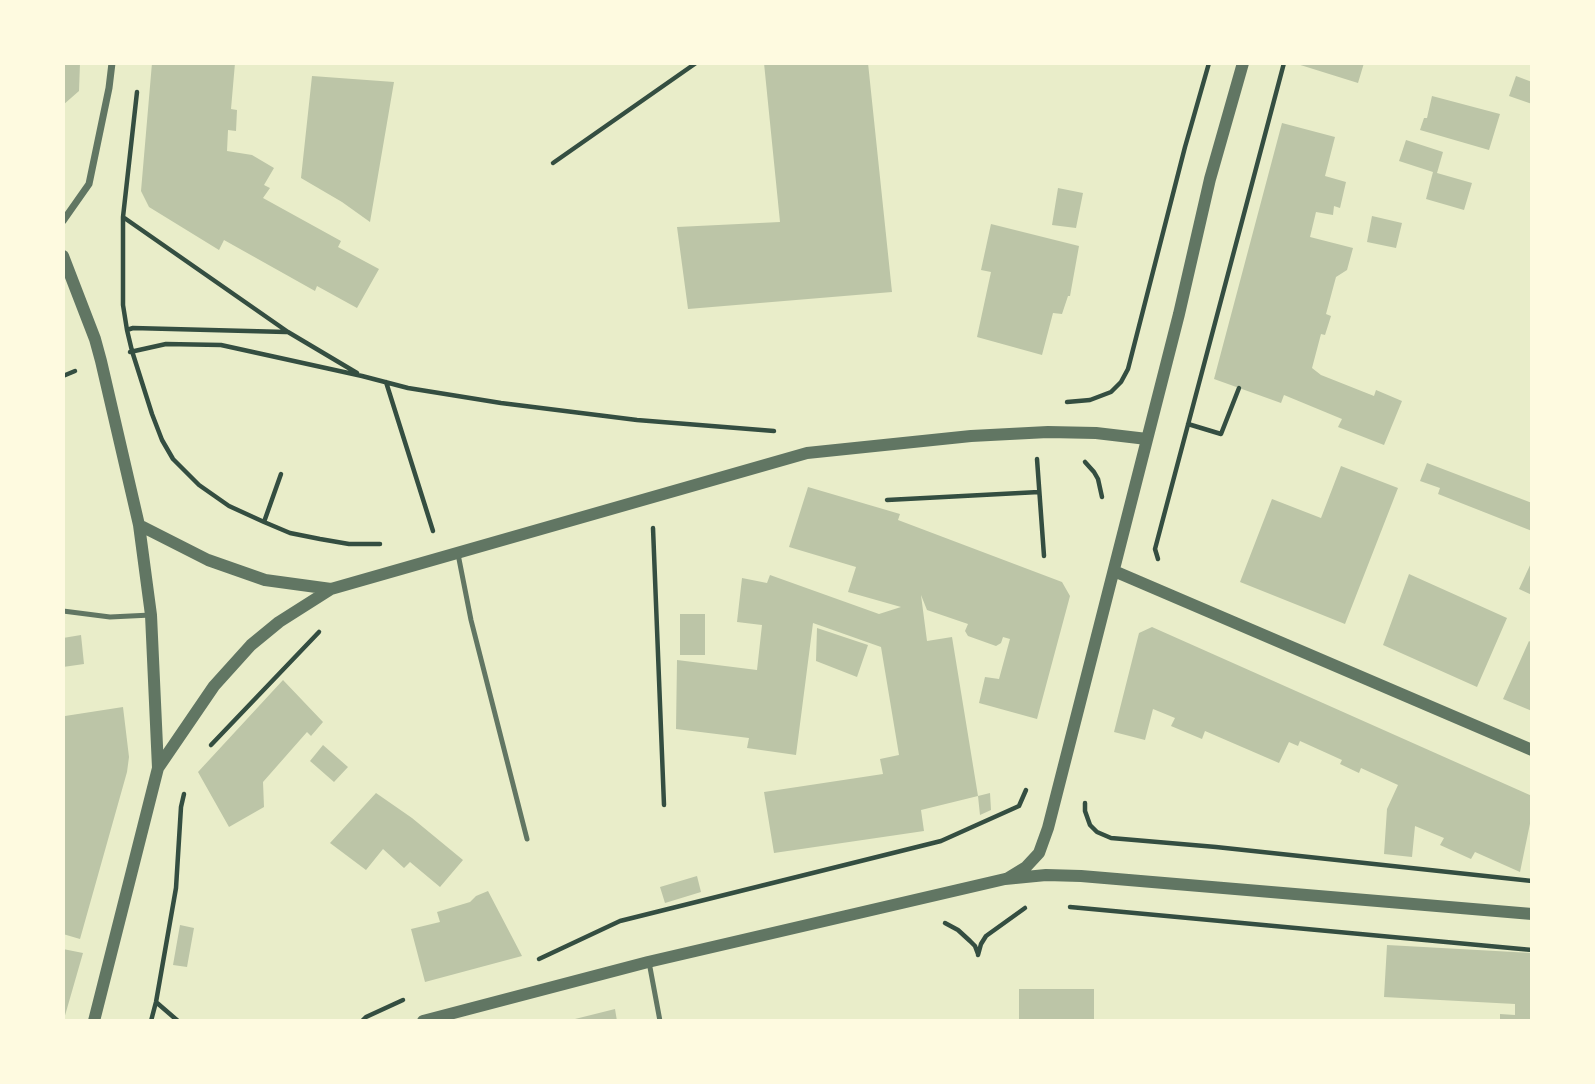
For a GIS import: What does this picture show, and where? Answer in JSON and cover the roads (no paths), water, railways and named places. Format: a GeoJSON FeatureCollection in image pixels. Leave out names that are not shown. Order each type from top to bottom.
{"type":"FeatureCollection","features":[{"type":"Feature","properties":{"kind":"street"},"geometry":{"type":"LineString","coordinates":[[63,221],[89,184],[112,63]]}},
{"type":"Feature","properties":{"kind":"street"},"geometry":{"type":"LineString","coordinates":[[1005,880],[1033,860],[1044,840],[1179,314],[1210,179],[1243,63]]}},
{"type":"Feature","properties":{"kind":"street"},"geometry":{"type":"LineString","coordinates":[[63,256],[102,361],[139,525],[150,615],[158,768],[94,1021]]}},
{"type":"Feature","properties":{"kind":"street"},"geometry":{"type":"LineString","coordinates":[[158,768],[214,686],[251,645],[279,622],[331,589],[807,453],[1035,432],[1096,433],[1147,439]]}},
{"type":"Feature","properties":{"kind":"street"},"geometry":{"type":"LineString","coordinates":[[139,525],[208,560],[265,580],[331,589]]}},
{"type":"Feature","properties":{"kind":"street"},"geometry":{"type":"LineString","coordinates":[[1114,570],[1532,750]]}},
{"type":"Feature","properties":{"kind":"street"},"geometry":{"type":"LineString","coordinates":[[423,1021],[649,962],[1005,880],[1046,875],[1532,914]]}},
{"type":"Feature","properties":{"kind":"lane"},"geometry":{"type":"LineString","coordinates":[[458,554],[471,620],[527,839]]}},
{"type":"Feature","properties":{"kind":"lane"},"geometry":{"type":"LineString","coordinates":[[63,611],[110,617],[150,615]]}},
{"type":"Feature","properties":{"kind":"lane"},"geometry":{"type":"LineString","coordinates":[[649,962],[660,1021]]}}]}
